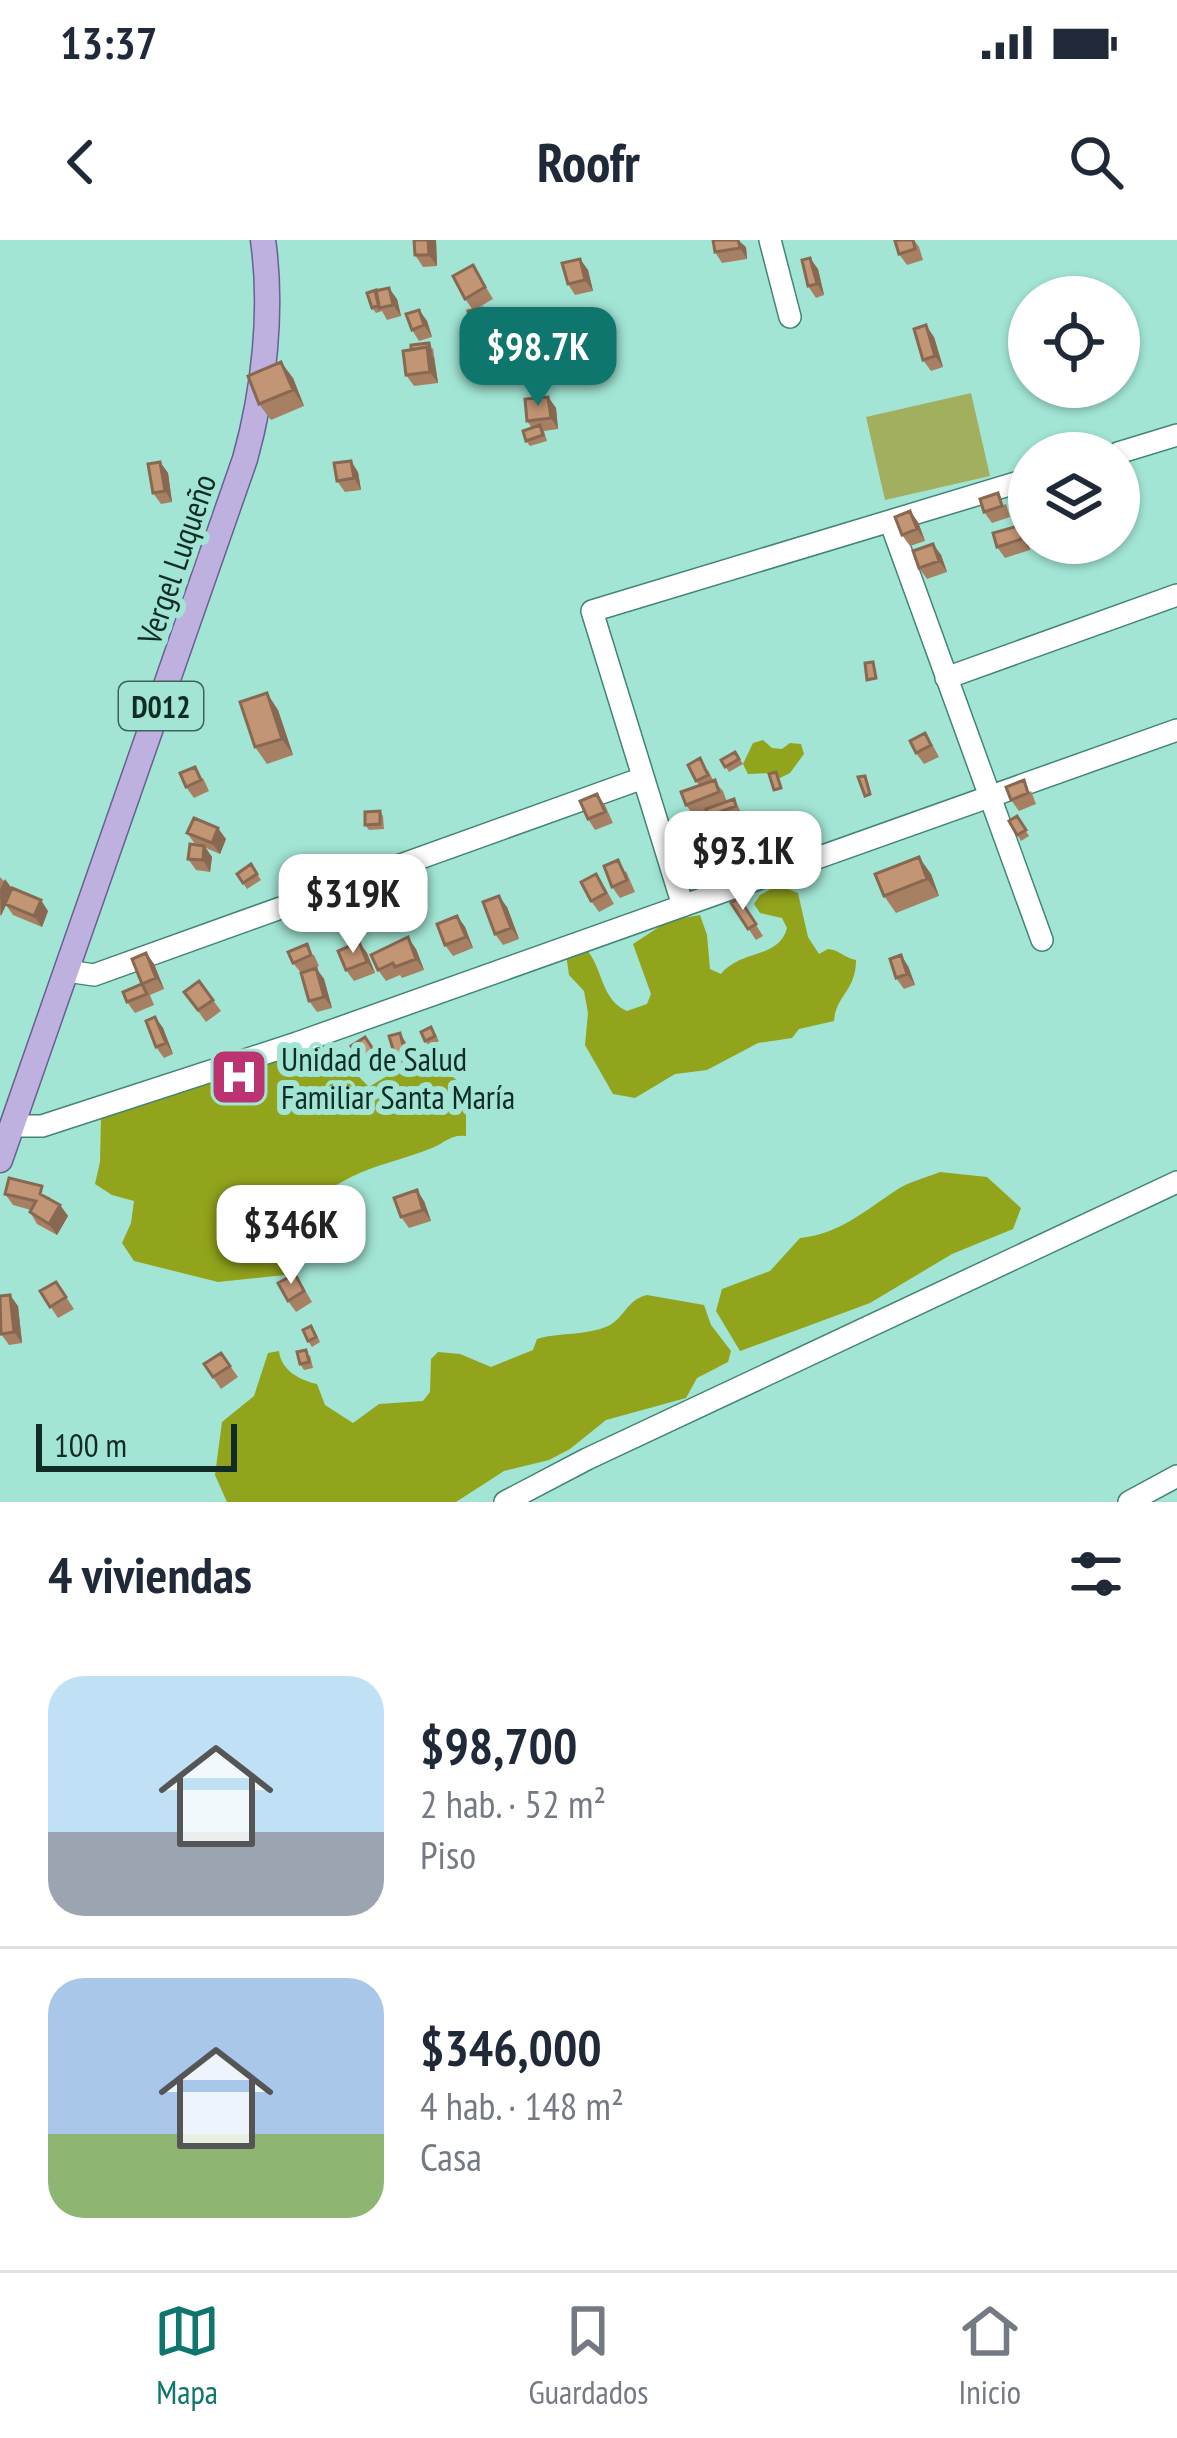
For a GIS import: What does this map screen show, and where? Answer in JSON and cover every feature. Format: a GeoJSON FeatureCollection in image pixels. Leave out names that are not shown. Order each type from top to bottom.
{"type":"FeatureCollection","features":[{"type":"Feature","properties":{"kind":"main road","name":"Vergel Luqueño"},"geometry":{"type":"LineString","coordinates":[[0,1160],[252,433],[263,344],[263,240]]}},
{"type":"Feature","properties":{"kind":"street"},"geometry":{"type":"LineString","coordinates":[[770,240],[790,317]]}},
{"type":"Feature","properties":{"kind":"street"},"geometry":{"type":"LineString","coordinates":[[1140,447],[1177,436]]}},
{"type":"Feature","properties":{"kind":"street"},"geometry":{"type":"LineString","coordinates":[[682,906],[592,610],[1008,485]]}},
{"type":"Feature","properties":{"kind":"street"},"geometry":{"type":"LineString","coordinates":[[890,520],[1042,940]]}},
{"type":"Feature","properties":{"kind":"street"},"geometry":{"type":"LineString","coordinates":[[946,678],[1177,595]]}},
{"type":"Feature","properties":{"kind":"street"},"geometry":{"type":"LineString","coordinates":[[12,1126],[42,1126],[212,1071],[1177,730]]}},
{"type":"Feature","properties":{"kind":"street"},"geometry":{"type":"LineString","coordinates":[[67,971],[94,975],[643,778]]}},
{"type":"Feature","properties":{"kind":"street"},"geometry":{"type":"LineString","coordinates":[[505,1502],[606,1449],[1177,1182]]}},
{"type":"Feature","properties":{"kind":"street"},"geometry":{"type":"LineString","coordinates":[[1130,1502],[1177,1477]]}},
{"type":"Feature","properties":{"kind":"green space"},"geometry":{"type":"Polygon","coordinates":[[[971,393],[990,476],[885,500],[866,417],[971,393]]]}},
{"type":"Feature","properties":{"kind":"green space"},"geometry":{"type":"Polygon","coordinates":[[[763,740],[772,748],[801,744],[804,754],[780,778],[771,773],[748,774],[743,764],[753,743],[763,740]]]}},
{"type":"Feature","properties":{"kind":"green space"},"geometry":{"type":"Polygon","coordinates":[[[778,885],[798,893],[808,937],[819,954],[828,949],[856,960],[853,979],[834,1021],[799,1029],[792,1038],[758,1043],[707,1070],[675,1074],[635,1098],[613,1094],[585,1045],[584,991],[569,975],[566,954],[587,950],[612,1000],[627,1011],[647,1004],[651,994],[633,944],[668,921],[700,915],[710,969],[721,974],[783,938],[787,928],[782,918],[760,913],[754,904],[778,885]]]}},
{"type":"Feature","properties":{"kind":"green space"},"geometry":{"type":"Polygon","coordinates":[[[322,1039],[369,1087],[419,1064],[454,1078],[466,1090],[466,1136],[452,1137],[351,1177],[279,1223],[293,1240],[300,1261],[284,1275],[218,1282],[134,1261],[122,1243],[134,1201],[95,1184],[101,1118],[322,1039]]]}},
{"type":"Feature","properties":{"kind":"green space"},"geometry":{"type":"Polygon","coordinates":[[[940,1172],[987,1177],[1021,1208],[1013,1229],[952,1254],[870,1303],[740,1351],[716,1311],[722,1289],[770,1271],[800,1238],[839,1227],[900,1188],[940,1172]]]}},
{"type":"Feature","properties":{"kind":"green space"},"geometry":{"type":"Polygon","coordinates":[[[647,1295],[704,1305],[711,1325],[731,1351],[728,1362],[697,1378],[686,1398],[606,1420],[570,1449],[549,1460],[504,1471],[456,1502],[227,1502],[215,1475],[222,1422],[254,1396],[268,1353],[279,1351],[287,1369],[317,1384],[325,1405],[353,1423],[379,1404],[423,1401],[430,1392],[431,1359],[438,1352],[460,1354],[491,1367],[533,1350],[537,1339],[608,1326],[647,1295]]]}},
{"type":"Feature","properties":{"kind":"building"},"geometry":{"type":"Polygon","coordinates":[[[414,240],[428,240],[429,255],[415,255],[414,240]]]}},
{"type":"Feature","properties":{"kind":"building"},"geometry":{"type":"Polygon","coordinates":[[[713,240],[738,240],[740,248],[715,252],[713,240]]]}},
{"type":"Feature","properties":{"kind":"building"},"geometry":{"type":"Polygon","coordinates":[[[913,240],[915,249],[899,254],[895,241],[913,240]]]}},
{"type":"Feature","properties":{"kind":"building"},"geometry":{"type":"Polygon","coordinates":[[[810,258],[817,284],[808,286],[802,260],[810,258]]]}},
{"type":"Feature","properties":{"kind":"building"},"geometry":{"type":"Polygon","coordinates":[[[580,259],[585,280],[568,284],[562,263],[580,259]]]}},
{"type":"Feature","properties":{"kind":"building"},"geometry":{"type":"Polygon","coordinates":[[[473,265],[485,287],[465,299],[453,276],[473,265]]]}},
{"type":"Feature","properties":{"kind":"building"},"geometry":{"type":"Polygon","coordinates":[[[389,288],[393,305],[379,308],[375,291],[389,288]]]}},
{"type":"Feature","properties":{"kind":"building"},"geometry":{"type":"Polygon","coordinates":[[[376,290],[379,305],[372,308],[367,293],[376,290]]]}},
{"type":"Feature","properties":{"kind":"building"},"geometry":{"type":"Polygon","coordinates":[[[482,308],[484,318],[470,322],[468,311],[482,308]]]}},
{"type":"Feature","properties":{"kind":"building"},"geometry":{"type":"Polygon","coordinates":[[[419,310],[424,325],[412,330],[406,314],[419,310]]]}},
{"type":"Feature","properties":{"kind":"building"},"geometry":{"type":"Polygon","coordinates":[[[926,325],[935,356],[923,360],[914,329],[926,325]]]}},
{"type":"Feature","properties":{"kind":"building"},"geometry":{"type":"Polygon","coordinates":[[[427,347],[430,372],[406,375],[403,351],[427,347]]]}},
{"type":"Feature","properties":{"kind":"building"},"geometry":{"type":"Polygon","coordinates":[[[281,362],[293,390],[259,404],[248,376],[281,362]]]}},
{"type":"Feature","properties":{"kind":"building"},"geometry":{"type":"Polygon","coordinates":[[[548,397],[551,418],[527,421],[525,399],[548,397]]]}},
{"type":"Feature","properties":{"kind":"building"},"geometry":{"type":"Polygon","coordinates":[[[540,425],[543,435],[526,441],[523,431],[540,425]]]}},
{"type":"Feature","properties":{"kind":"building"},"geometry":{"type":"Polygon","coordinates":[[[351,461],[354,478],[337,481],[334,463],[351,461]]]}},
{"type":"Feature","properties":{"kind":"building"},"geometry":{"type":"Polygon","coordinates":[[[160,462],[165,491],[153,493],[148,464],[160,462]]]}},
{"type":"Feature","properties":{"kind":"building"},"geometry":{"type":"Polygon","coordinates":[[[998,493],[1002,506],[984,512],[980,499],[998,493]]]}},
{"type":"Feature","properties":{"kind":"building"},"geometry":{"type":"Polygon","coordinates":[[[910,511],[917,529],[902,535],[895,517],[910,511]]]}},
{"type":"Feature","properties":{"kind":"building"},"geometry":{"type":"Polygon","coordinates":[[[1008,529],[1008,543],[997,547],[993,533],[1008,529]]]}},
{"type":"Feature","properties":{"kind":"building"},"geometry":{"type":"Polygon","coordinates":[[[933,544],[939,561],[919,568],[913,551],[933,544]]]}},
{"type":"Feature","properties":{"kind":"building"},"geometry":{"type":"Polygon","coordinates":[[[873,662],[876,678],[867,680],[865,663],[873,662]]]}},
{"type":"Feature","properties":{"kind":"building"},"geometry":{"type":"Polygon","coordinates":[[[267,693],[282,739],[255,747],[240,702],[267,693]]]}},
{"type":"Feature","properties":{"kind":"building"},"geometry":{"type":"Polygon","coordinates":[[[925,733],[931,745],[916,753],[910,741],[925,733]]]}},
{"type":"Feature","properties":{"kind":"building"},"geometry":{"type":"Polygon","coordinates":[[[735,752],[739,759],[725,767],[721,760],[735,752]]]}},
{"type":"Feature","properties":{"kind":"building"},"geometry":{"type":"Polygon","coordinates":[[[700,758],[708,775],[696,781],[688,765],[700,758]]]}},
{"type":"Feature","properties":{"kind":"building"},"geometry":{"type":"Polygon","coordinates":[[[195,767],[201,780],[186,787],[180,773],[195,767]]]}},
{"type":"Feature","properties":{"kind":"building"},"geometry":{"type":"Polygon","coordinates":[[[776,772],[781,788],[774,790],[769,774],[776,772]]]}},
{"type":"Feature","properties":{"kind":"building"},"geometry":{"type":"Polygon","coordinates":[[[865,776],[870,794],[865,796],[858,777],[865,776]]]}},
{"type":"Feature","properties":{"kind":"building"},"geometry":{"type":"Polygon","coordinates":[[[715,780],[719,792],[686,805],[681,792],[715,780]]]}},
{"type":"Feature","properties":{"kind":"building"},"geometry":{"type":"Polygon","coordinates":[[[1024,780],[1028,793],[1011,800],[1006,787],[1024,780]]]}},
{"type":"Feature","properties":{"kind":"building"},"geometry":{"type":"Polygon","coordinates":[[[597,794],[605,812],[588,819],[580,801],[597,794]]]}},
{"type":"Feature","properties":{"kind":"building"},"geometry":{"type":"Polygon","coordinates":[[[734,799],[736,806],[709,816],[706,809],[734,799]]]}},
{"type":"Feature","properties":{"kind":"building"},"geometry":{"type":"Polygon","coordinates":[[[380,811],[380,824],[365,825],[365,812],[380,811]]]}},
{"type":"Feature","properties":{"kind":"building"},"geometry":{"type":"Polygon","coordinates":[[[1017,816],[1026,830],[1017,835],[1009,821],[1017,816]]]}},
{"type":"Feature","properties":{"kind":"building"},"geometry":{"type":"Polygon","coordinates":[[[194,818],[218,828],[212,843],[187,833],[194,818]]]}},
{"type":"Feature","properties":{"kind":"building"},"geometry":{"type":"Polygon","coordinates":[[[190,844],[204,846],[203,860],[188,859],[190,844]]]}},
{"type":"Feature","properties":{"kind":"building"},"geometry":{"type":"Polygon","coordinates":[[[919,857],[927,879],[884,896],[875,874],[919,857]]]}},
{"type":"Feature","properties":{"kind":"building"},"geometry":{"type":"Polygon","coordinates":[[[618,860],[627,880],[612,887],[604,866],[618,860]]]}},
{"type":"Feature","properties":{"kind":"building"},"geometry":{"type":"Polygon","coordinates":[[[251,864],[257,874],[243,883],[237,874],[251,864]]]}},
{"type":"Feature","properties":{"kind":"building"},"geometry":{"type":"Polygon","coordinates":[[[596,874],[606,893],[591,901],[581,882],[596,874]]]}},
{"type":"Feature","properties":{"kind":"building"},"geometry":{"type":"Polygon","coordinates":[[[360,875],[367,898],[346,905],[339,882],[360,875]]]}},
{"type":"Feature","properties":{"kind":"building"},"geometry":{"type":"Polygon","coordinates":[[[12,888],[41,900],[34,916],[5,904],[12,888]]]}},
{"type":"Feature","properties":{"kind":"building"},"geometry":{"type":"Polygon","coordinates":[[[499,896],[511,928],[495,934],[483,902],[499,896]]]}},
{"type":"Feature","properties":{"kind":"building"},"geometry":{"type":"Polygon","coordinates":[[[739,898],[756,924],[748,929],[731,903],[739,898]]]}},
{"type":"Feature","properties":{"kind":"building"},"geometry":{"type":"Polygon","coordinates":[[[457,916],[466,937],[445,945],[437,924],[457,916]]]}},
{"type":"Feature","properties":{"kind":"building"},"geometry":{"type":"Polygon","coordinates":[[[408,937],[416,959],[378,970],[371,955],[408,937]]]}},
{"type":"Feature","properties":{"kind":"building"},"geometry":{"type":"Polygon","coordinates":[[[359,942],[367,962],[346,970],[338,951],[359,942]]]}},
{"type":"Feature","properties":{"kind":"building"},"geometry":{"type":"Polygon","coordinates":[[[307,944],[311,955],[293,963],[288,952],[307,944]]]}},
{"type":"Feature","properties":{"kind":"building"},"geometry":{"type":"Polygon","coordinates":[[[146,953],[156,978],[142,984],[132,959],[146,953]]]}},
{"type":"Feature","properties":{"kind":"building"},"geometry":{"type":"Polygon","coordinates":[[[901,955],[907,974],[896,978],[890,959],[901,955]]]}},
{"type":"Feature","properties":{"kind":"building"},"geometry":{"type":"Polygon","coordinates":[[[316,968],[324,997],[309,1001],[301,973],[316,968]]]}},
{"type":"Feature","properties":{"kind":"building"},"geometry":{"type":"Polygon","coordinates":[[[199,981],[213,1000],[198,1010],[184,992],[199,981]]]}},
{"type":"Feature","properties":{"kind":"building"},"geometry":{"type":"Polygon","coordinates":[[[142,984],[147,994],[127,1002],[123,992],[142,984]]]}},
{"type":"Feature","properties":{"kind":"building"},"geometry":{"type":"Polygon","coordinates":[[[155,1017],[166,1043],[156,1047],[146,1021],[155,1017]]]}},
{"type":"Feature","properties":{"kind":"building"},"geometry":{"type":"Polygon","coordinates":[[[431,1027],[435,1036],[425,1041],[421,1032],[431,1027]]]}},
{"type":"Feature","properties":{"kind":"building"},"geometry":{"type":"Polygon","coordinates":[[[400,1033],[405,1053],[395,1056],[389,1036],[400,1033]]]}},
{"type":"Feature","properties":{"kind":"building"},"geometry":{"type":"Polygon","coordinates":[[[365,1037],[375,1052],[361,1061],[351,1046],[365,1037]]]}},
{"type":"Feature","properties":{"kind":"building"},"geometry":{"type":"Polygon","coordinates":[[[9,1178],[42,1186],[40,1194],[60,1205],[49,1224],[30,1212],[36,1201],[5,1194],[9,1178]]]}},
{"type":"Feature","properties":{"kind":"building"},"geometry":{"type":"Polygon","coordinates":[[[417,1190],[423,1210],[401,1217],[394,1198],[417,1190]]]}},
{"type":"Feature","properties":{"kind":"building"},"geometry":{"type":"Polygon","coordinates":[[[295,1274],[304,1291],[288,1301],[278,1283],[295,1274]]]}},
{"type":"Feature","properties":{"kind":"building"},"geometry":{"type":"Polygon","coordinates":[[[56,1282],[66,1297],[50,1307],[40,1291],[56,1282]]]}},
{"type":"Feature","properties":{"kind":"building"},"geometry":{"type":"Polygon","coordinates":[[[10,1295],[14,1332],[1,1334],[0,1296],[10,1295]]]}},
{"type":"Feature","properties":{"kind":"building"},"geometry":{"type":"Polygon","coordinates":[[[311,1326],[316,1337],[308,1341],[303,1330],[311,1326]]]}},
{"type":"Feature","properties":{"kind":"building"},"geometry":{"type":"Polygon","coordinates":[[[306,1350],[309,1362],[300,1364],[297,1352],[306,1350]]]}},
{"type":"Feature","properties":{"kind":"building"},"geometry":{"type":"Polygon","coordinates":[[[221,1353],[230,1366],[213,1377],[204,1364],[221,1353]]]}},
{"type":"Feature","properties":{"kind":"place","name":"Unidad de Salud Familiar Santa María"},"geometry":{"type":"Point","coordinates":[239,1077]}}]}
